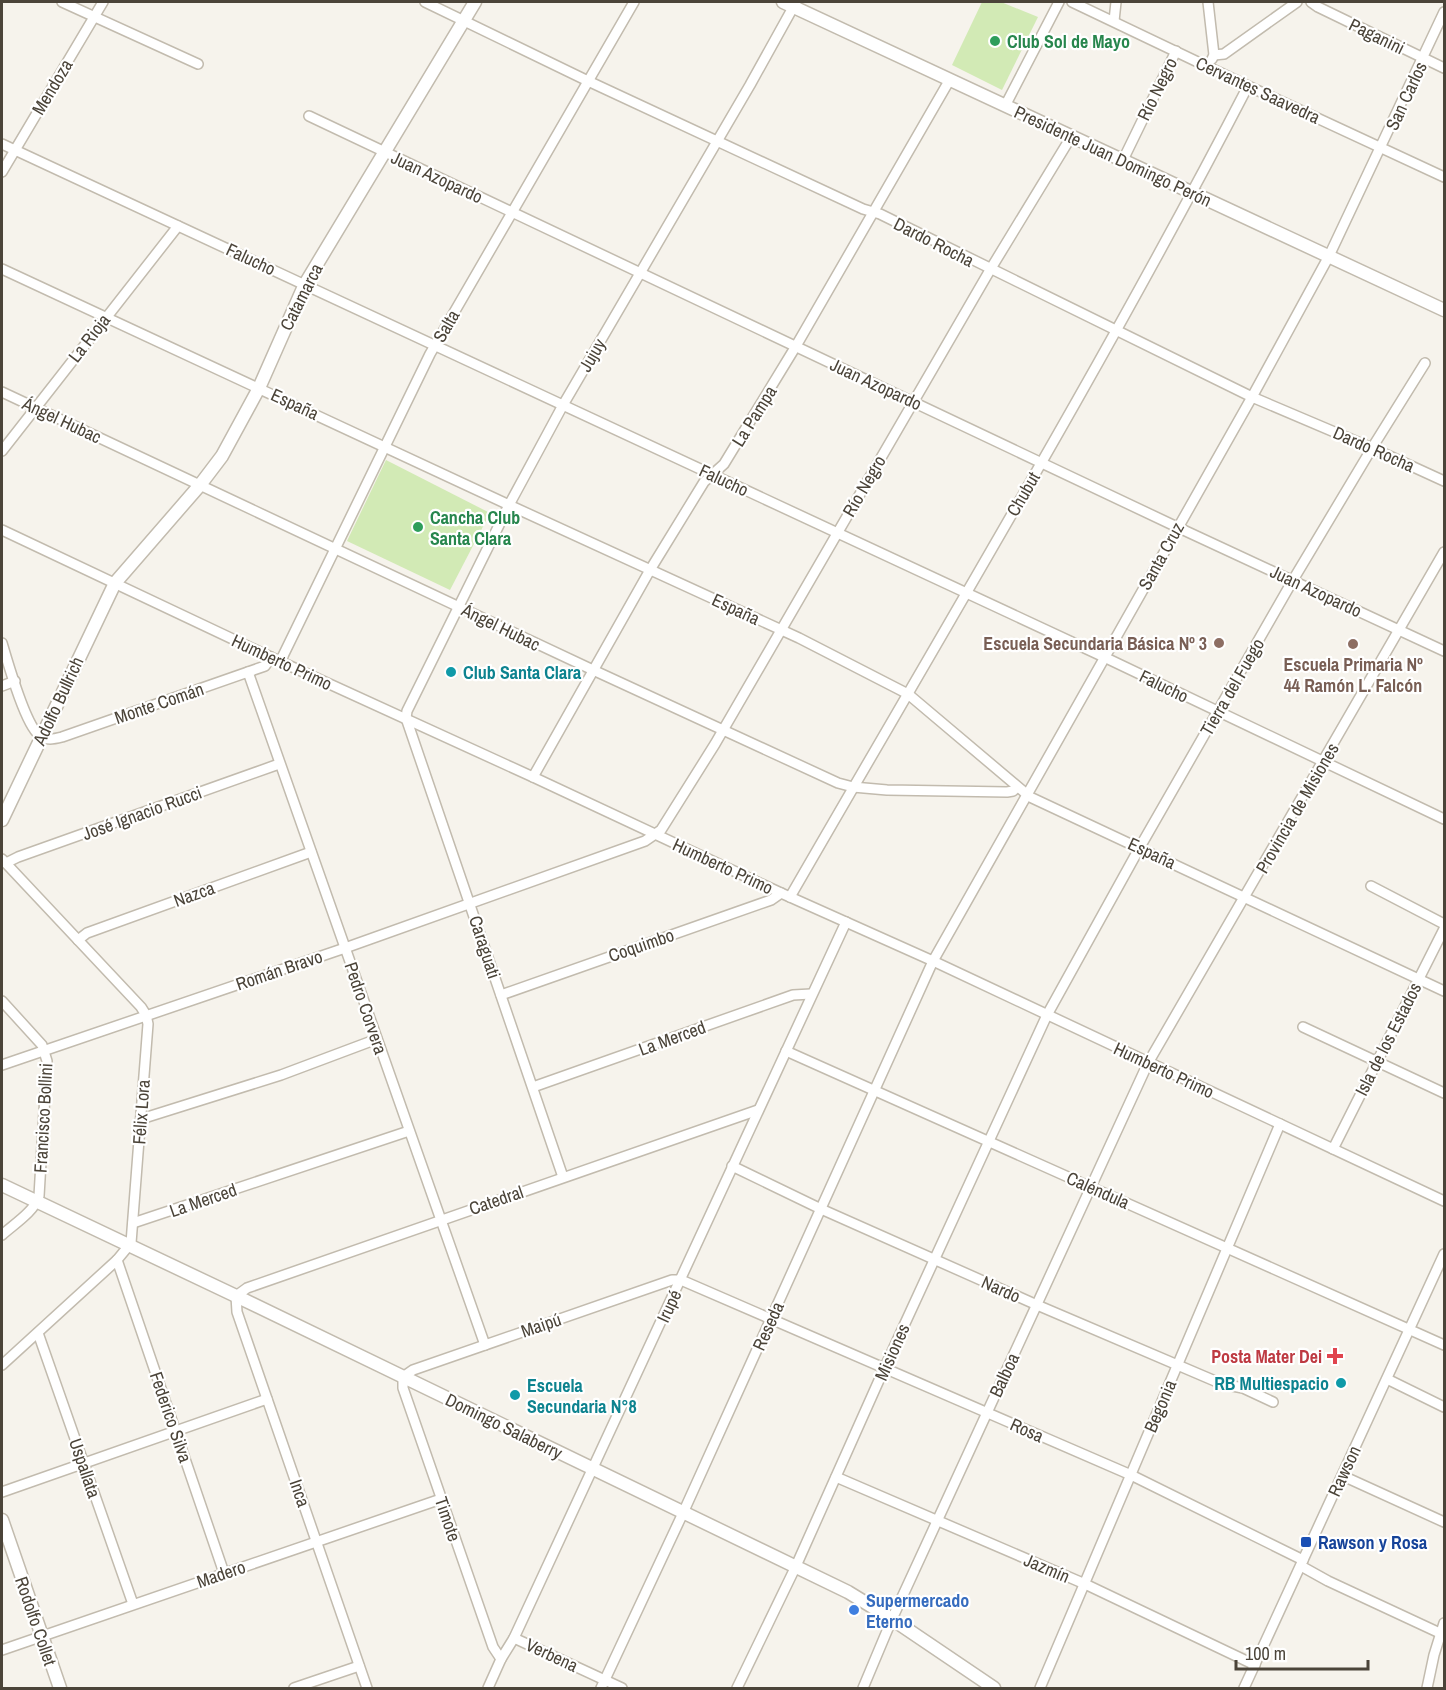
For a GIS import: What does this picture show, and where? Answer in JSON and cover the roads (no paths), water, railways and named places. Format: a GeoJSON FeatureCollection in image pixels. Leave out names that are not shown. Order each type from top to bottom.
{"type":"FeatureCollection","features":[{"type":"Feature","properties":{"kind":"street"},"geometry":{"type":"LineString","coordinates":[[62,2],[198,64]]}},
{"type":"Feature","properties":{"kind":"street","name":"Mendoza"},"geometry":{"type":"LineString","coordinates":[[2,172],[103,2]]}},
{"type":"Feature","properties":{"kind":"street","name":"Dardo Rocha"},"geometry":{"type":"LineString","coordinates":[[425,2],[588,81],[873,212],[1252,397],[1444,481]]}},
{"type":"Feature","properties":{"kind":"street","name":"Catamarca"},"geometry":{"type":"LineString","coordinates":[[115,583],[200,485],[222,456],[259,388],[305,284],[475,2]]}},
{"type":"Feature","properties":{"kind":"street","name":"Salta"},"geometry":{"type":"LineString","coordinates":[[276,659],[336,548],[435,345],[634,2]]}},
{"type":"Feature","properties":{"kind":"street"},"geometry":{"type":"LineString","coordinates":[[1005,106],[1059,2]]}},
{"type":"Feature","properties":{"kind":"street","name":"Cervantes Saavedra"},"geometry":{"type":"LineString","coordinates":[[1072,2],[1444,177]]}},
{"type":"Feature","properties":{"kind":"street"},"geometry":{"type":"LineString","coordinates":[[1114,21],[1116,2]]}},
{"type":"Feature","properties":{"kind":"street"},"geometry":{"type":"LineString","coordinates":[[1208,2],[1214,55],[1209,67]]}},
{"type":"Feature","properties":{"kind":"street"},"geometry":{"type":"LineString","coordinates":[[1214,55],[1224,54],[1297,2]]}},
{"type":"Feature","properties":{"kind":"street","name":"Paganini"},"geometry":{"type":"LineString","coordinates":[[1311,2],[1444,68]]}},
{"type":"Feature","properties":{"kind":"street","name":"Presidente Juan Domingo Perón"},"geometry":{"type":"LineString","coordinates":[[791,3],[949,81],[1444,310]]}},
{"type":"Feature","properties":{"kind":"street","name":"Jujuy"},"geometry":{"type":"LineString","coordinates":[[406,718],[407,711],[458,606],[563,405],[716,141],[791,3]]}},
{"type":"Feature","properties":{"kind":"street","name":"San Carlos"},"geometry":{"type":"LineString","coordinates":[[1381,147],[1444,12]]}},
{"type":"Feature","properties":{"kind":"street","name":"Río Negro"},"geometry":{"type":"LineString","coordinates":[[1123,160],[1176,51]]}},
{"type":"Feature","properties":{"kind":"street","name":"La Pampa"},"geometry":{"type":"LineString","coordinates":[[533,777],[650,570],[704,482],[724,464],[838,277],[949,81]]}},
{"type":"Feature","properties":{"kind":"street","name":"Chubut"},"geometry":{"type":"LineString","coordinates":[[785,895],[853,787],[1042,462],[1192,193],[1248,86]]}},
{"type":"Feature","properties":{"kind":"street","name":"Juan Azopardo"},"geometry":{"type":"LineString","coordinates":[[309,116],[1444,651]]}},
{"type":"Feature","properties":{"kind":"street","name":"Río Negro"},"geometry":{"type":"LineString","coordinates":[[656,835],[723,729],[990,270],[1071,137]]}},
{"type":"Feature","properties":{"kind":"street","name":"Falucho"},"geometry":{"type":"LineString","coordinates":[[2,144],[1104,657],[1444,819]]}},
{"type":"Feature","properties":{"kind":"street","name":"Santa Cruz"},"geometry":{"type":"LineString","coordinates":[[933,961],[1252,397],[1329,256],[1381,147]]}},
{"type":"Feature","properties":{"kind":"street","name":"La Rioja"},"geometry":{"type":"LineString","coordinates":[[2,451],[178,226]]}},
{"type":"Feature","properties":{"kind":"street","name":"España"},"geometry":{"type":"LineString","coordinates":[[2,269],[780,630],[908,694],[1026,794],[1444,990]]}},
{"type":"Feature","properties":{"kind":"street","name":"Tierra del Fuego"},"geometry":{"type":"LineString","coordinates":[[1047,1016],[1293,580],[1425,363]]}},
{"type":"Feature","properties":{"kind":"street","name":"Ángel Hubac"},"geometry":{"type":"LineString","coordinates":[[2,392],[838,783],[853,787],[1007,792],[1017,787]]}},
{"type":"Feature","properties":{"kind":"street","name":"Humberto Primo"},"geometry":{"type":"LineString","coordinates":[[2,530],[785,895],[933,961],[1444,1201]]}},
{"type":"Feature","properties":{"kind":"street","name":"Provincia de Misiones"},"geometry":{"type":"LineString","coordinates":[[1149,1063],[1444,552]]}},
{"type":"Feature","properties":{"kind":"street","name":"Adolfo Bullrich"},"geometry":{"type":"LineString","coordinates":[[2,820],[115,583]]}},
{"type":"Feature","properties":{"kind":"street"},"geometry":{"type":"LineString","coordinates":[[2,643],[30,722],[41,737]]}},
{"type":"Feature","properties":{"kind":"street","name":"Monte Comán"},"geometry":{"type":"LineString","coordinates":[[41,737],[49,739],[62,736],[265,666],[276,659]]}},
{"type":"Feature","properties":{"kind":"street","name":"Pedro Corvera"},"geometry":{"type":"LineString","coordinates":[[248,672],[485,1345]]}},
{"type":"Feature","properties":{"kind":"street"},"geometry":{"type":"LineString","coordinates":[[2,686],[15,681]]}},
{"type":"Feature","properties":{"kind":"street","name":"Caraguati"},"geometry":{"type":"LineString","coordinates":[[406,718],[563,1177]]}},
{"type":"Feature","properties":{"kind":"street","name":"José Ignacio Rucci"},"geometry":{"type":"LineString","coordinates":[[4,861],[279,764]]}},
{"type":"Feature","properties":{"kind":"street","name":"Román Bravo"},"geometry":{"type":"LineString","coordinates":[[2,1065],[345,948],[645,842],[656,835]]}},
{"type":"Feature","properties":{"kind":"street","name":"Nazca"},"geometry":{"type":"LineString","coordinates":[[78,939],[87,933],[311,852]]}},
{"type":"Feature","properties":{"kind":"street"},"geometry":{"type":"LineString","coordinates":[[4,861],[146,1015]]}},
{"type":"Feature","properties":{"kind":"street"},"geometry":{"type":"LineString","coordinates":[[1371,886],[1444,924]]}},
{"type":"Feature","properties":{"kind":"street","name":"Coquimbo"},"geometry":{"type":"LineString","coordinates":[[501,995],[785,895]]}},
{"type":"Feature","properties":{"kind":"street","name":"Irupé"},"geometry":{"type":"LineString","coordinates":[[488,1689],[501,1659],[514,1638],[846,922]]}},
{"type":"Feature","properties":{"kind":"street","name":"Isla de los Estados"},"geometry":{"type":"LineString","coordinates":[[1333,1149],[1444,929]]}},
{"type":"Feature","properties":{"kind":"street","name":"Reseda"},"geometry":{"type":"LineString","coordinates":[[602,1684],[683,1513],[933,961]]}},
{"type":"Feature","properties":{"kind":"street","name":"La Merced"},"geometry":{"type":"LineString","coordinates":[[533,1087],[793,994],[811,994]]}},
{"type":"Feature","properties":{"kind":"street","name":"Francisco Bollini"},"geometry":{"type":"LineString","coordinates":[[2,1001],[45,1050],[46,1072],[37,1202]]}},
{"type":"Feature","properties":{"kind":"street","name":"Félix Lora"},"geometry":{"type":"LineString","coordinates":[[129,1246],[133,1223],[148,1024],[146,1015]]}},
{"type":"Feature","properties":{"kind":"street","name":"Misiones"},"geometry":{"type":"LineString","coordinates":[[738,1689],[1047,1016]]}},
{"type":"Feature","properties":{"kind":"street"},"geometry":{"type":"LineString","coordinates":[[1303,1027],[1444,1093]]}},
{"type":"Feature","properties":{"kind":"street"},"geometry":{"type":"LineString","coordinates":[[141,1119],[280,1075],[377,1039]]}},
{"type":"Feature","properties":{"kind":"street","name":"Caléndula"},"geometry":{"type":"LineString","coordinates":[[786,1051],[1444,1345]]}},
{"type":"Feature","properties":{"kind":"street","name":"Balboa"},"geometry":{"type":"LineString","coordinates":[[863,1689],[892,1619],[1149,1063]]}},
{"type":"Feature","properties":{"kind":"street","name":"Catedral"},"geometry":{"type":"LineString","coordinates":[[236,1296],[247,1288],[758,1110]]}},
{"type":"Feature","properties":{"kind":"street","name":"Begonia"},"geometry":{"type":"LineString","coordinates":[[1040,1689],[1280,1124]]}},
{"type":"Feature","properties":{"kind":"street","name":"La Merced"},"geometry":{"type":"LineString","coordinates":[[133,1223],[409,1131]]}},
{"type":"Feature","properties":{"kind":"street","name":"Nardo"},"geometry":{"type":"LineString","coordinates":[[732,1167],[1037,1305],[1222,1384],[1243,1388],[1274,1402]]}},
{"type":"Feature","properties":{"kind":"street","name":"Domingo Salaberry"},"geometry":{"type":"LineString","coordinates":[[2,1185],[796,1566],[866,1602],[994,1689]]}},
{"type":"Feature","properties":{"kind":"street"},"geometry":{"type":"LineString","coordinates":[[2,1235],[37,1202]]}},
{"type":"Feature","properties":{"kind":"street"},"geometry":{"type":"LineString","coordinates":[[2,1365],[117,1260],[129,1246]]}},
{"type":"Feature","properties":{"kind":"street","name":"Rawson"},"geometry":{"type":"LineString","coordinates":[[1244,1689],[1444,1254]]}},
{"type":"Feature","properties":{"kind":"street","name":"Federico Silva"},"geometry":{"type":"LineString","coordinates":[[117,1260],[224,1573]]}},
{"type":"Feature","properties":{"kind":"street","name":"Rosa"},"geometry":{"type":"LineString","coordinates":[[681,1280],[1131,1475],[1302,1563],[1328,1581],[1442,1634]]}},
{"type":"Feature","properties":{"kind":"street","name":"Maipú"},"geometry":{"type":"LineString","coordinates":[[403,1377],[413,1370],[663,1282],[681,1280]]}},
{"type":"Feature","properties":{"kind":"street","name":"Inca"},"geometry":{"type":"LineString","coordinates":[[236,1296],[237,1312],[368,1689]]}},
{"type":"Feature","properties":{"kind":"street","name":"Uspallata"},"geometry":{"type":"LineString","coordinates":[[38,1333],[133,1604]]}},
{"type":"Feature","properties":{"kind":"street","name":"Timote"},"geometry":{"type":"LineString","coordinates":[[403,1377],[403,1388],[441,1499],[494,1647],[501,1659]]}},
{"type":"Feature","properties":{"kind":"street"},"geometry":{"type":"LineString","coordinates":[[1387,1379],[1444,1407]]}},
{"type":"Feature","properties":{"kind":"street"},"geometry":{"type":"LineString","coordinates":[[2,1492],[267,1399]]}},
{"type":"Feature","properties":{"kind":"street"},"geometry":{"type":"LineString","coordinates":[[1343,1476],[1444,1522]]}},
{"type":"Feature","properties":{"kind":"street","name":"Jazmín"},"geometry":{"type":"LineString","coordinates":[[836,1477],[1085,1584],[1255,1665]]}},
{"type":"Feature","properties":{"kind":"street","name":"Madero"},"geometry":{"type":"LineString","coordinates":[[2,1650],[441,1499]]}},
{"type":"Feature","properties":{"kind":"street","name":"Rodolfo Collet"},"geometry":{"type":"LineString","coordinates":[[2,1520],[60,1689]]}},
{"type":"Feature","properties":{"kind":"street"},"geometry":{"type":"LineString","coordinates":[[1427,1689],[1444,1623]]}},
{"type":"Feature","properties":{"kind":"street","name":"Verbena"},"geometry":{"type":"LineString","coordinates":[[514,1638],[602,1684],[622,1689]]}},
{"type":"Feature","properties":{"kind":"street"},"geometry":{"type":"LineString","coordinates":[[294,1689],[359,1666]]}},
{"type":"Feature","properties":{"kind":"place","name":"Club Sol de Mayo"},"geometry":{"type":"Point","coordinates":[995,41]}},
{"type":"Feature","properties":{"kind":"place","name":"Cancha Club Santa Clara"},"geometry":{"type":"Point","coordinates":[418,527]}},
{"type":"Feature","properties":{"kind":"place","name":"Escuela Secundaria Básica Nº 3"},"geometry":{"type":"Point","coordinates":[1219,643]}},
{"type":"Feature","properties":{"kind":"place","name":"Escuela Primaria Nº 44 Ramón L. Falcón"},"geometry":{"type":"Point","coordinates":[1353,644]}},
{"type":"Feature","properties":{"kind":"place","name":"Club Santa Clara"},"geometry":{"type":"Point","coordinates":[451,672]}},
{"type":"Feature","properties":{"kind":"place","name":"Posta Mater Dei"},"geometry":{"type":"Point","coordinates":[1335,1356]}},
{"type":"Feature","properties":{"kind":"place","name":"RB Multiespacio"},"geometry":{"type":"Point","coordinates":[1341,1383]}},
{"type":"Feature","properties":{"kind":"place","name":"Escuela Secundaria N°8"},"geometry":{"type":"Point","coordinates":[515,1395]}},
{"type":"Feature","properties":{"kind":"place","name":"Rawson y Rosa"},"geometry":{"type":"Point","coordinates":[1306,1542]}},
{"type":"Feature","properties":{"kind":"place","name":"Supermercado Eterno"},"geometry":{"type":"Point","coordinates":[854,1610]}}]}
